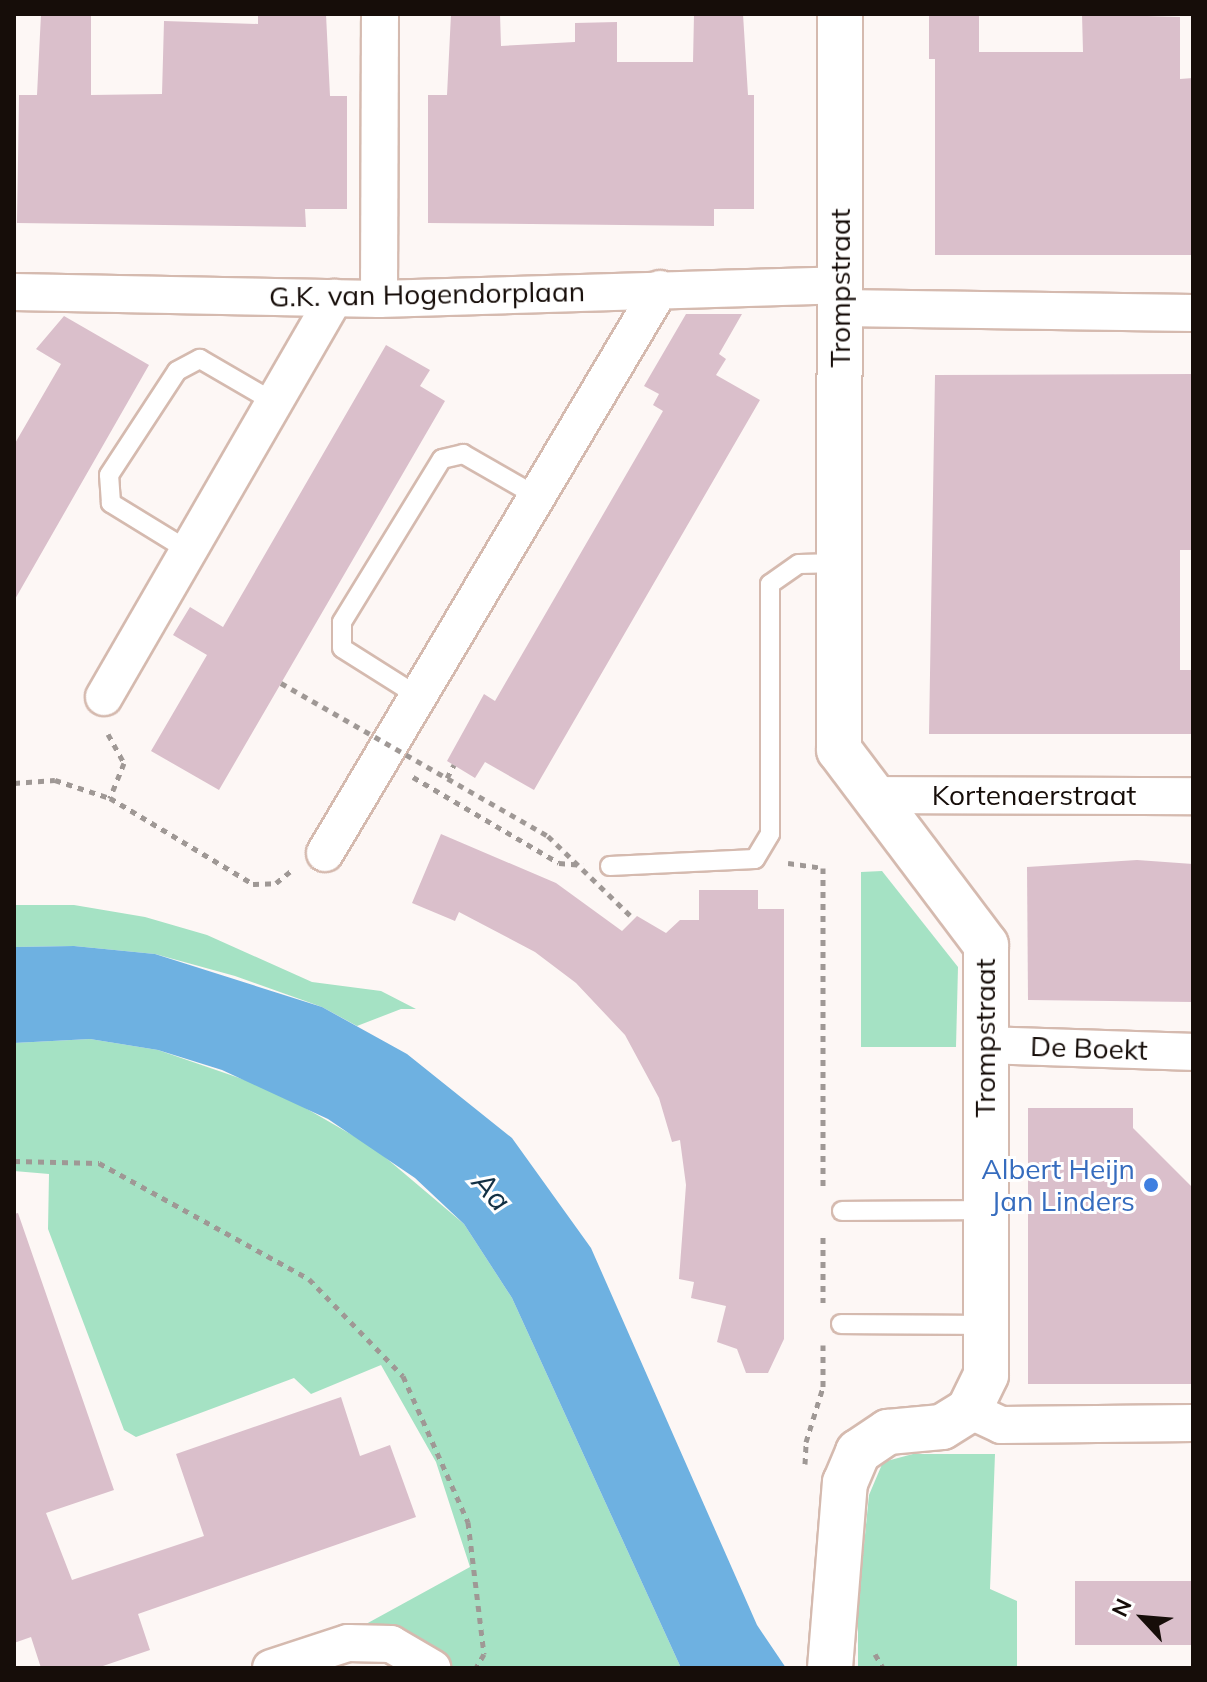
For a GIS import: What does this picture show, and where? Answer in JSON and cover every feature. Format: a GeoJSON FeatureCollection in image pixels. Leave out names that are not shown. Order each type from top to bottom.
{"type":"FeatureCollection","features":[{"type":"Feature","properties":{"kind":"street"},"geometry":{"type":"LineString","coordinates":[[379,299],[380,14]]}},
{"type":"Feature","properties":{"kind":"street","name":"Trompstraat"},"geometry":{"type":"LineString","coordinates":[[840,14],[839,750],[986,945],[986,1375],[969,1410]]}},
{"type":"Feature","properties":{"kind":"street"},"geometry":{"type":"LineString","coordinates":[[325,853],[384,761],[660,289]]}},
{"type":"Feature","properties":{"kind":"street","name":"G.K. van Hogendorplaan"},"geometry":{"type":"LineString","coordinates":[[14,292],[379,299],[660,289],[1193,313]]}},
{"type":"Feature","properties":{"kind":"street"},"geometry":{"type":"LineString","coordinates":[[104,697],[334,298]]}},
{"type":"Feature","properties":{"kind":"street","name":"Kortenaerstraat"},"geometry":{"type":"LineString","coordinates":[[874,795],[1193,796]]}},
{"type":"Feature","properties":{"kind":"street","name":"De Boekt"},"geometry":{"type":"LineString","coordinates":[[986,1045],[1193,1052]]}},
{"type":"Feature","properties":{"kind":"street"},"geometry":{"type":"LineString","coordinates":[[830,1668],[845,1483],[858,1452],[888,1432],[942,1427],[969,1410],[1001,1425],[1193,1423]]}},
{"type":"Feature","properties":{"kind":"street"},"geometry":{"type":"LineString","coordinates":[[271,1668],[348,1643],[391,1644],[432,1668]]}},
{"type":"Feature","properties":{"kind":"lane"},"geometry":{"type":"LineString","coordinates":[[189,551],[111,503],[109,475],[177,371],[200,359],[274,402]]}},
{"type":"Feature","properties":{"kind":"lane"},"geometry":{"type":"LineString","coordinates":[[421,698],[342,648],[342,622],[442,459],[463,454],[538,497]]}},
{"type":"Feature","properties":{"kind":"lane"},"geometry":{"type":"LineString","coordinates":[[610,866],[755,859],[770,834],[770,584],[799,564],[839,563]]}},
{"type":"Feature","properties":{"kind":"lane"},"geometry":{"type":"LineString","coordinates":[[842,1211],[985,1210]]}},
{"type":"Feature","properties":{"kind":"lane"},"geometry":{"type":"LineString","coordinates":[[841,1324],[984,1325]]}},
{"type":"Feature","properties":{"kind":"path"},"geometry":{"type":"LineString","coordinates":[[281,683],[548,836],[634,919]]}},
{"type":"Feature","properties":{"kind":"path"},"geometry":{"type":"LineString","coordinates":[[104,697],[102,725],[124,763],[110,798]]}},
{"type":"Feature","properties":{"kind":"path"},"geometry":{"type":"LineString","coordinates":[[384,761],[559,863],[610,866]]}},
{"type":"Feature","properties":{"kind":"path"},"geometry":{"type":"LineString","coordinates":[[447,778],[454,765]]}},
{"type":"Feature","properties":{"kind":"path"},"geometry":{"type":"LineString","coordinates":[[14,783],[55,780],[110,798],[253,884],[276,883],[312,854],[325,853]]}},
{"type":"Feature","properties":{"kind":"path"},"geometry":{"type":"LineString","coordinates":[[755,859],[823,868],[823,1199]]}},
{"type":"Feature","properties":{"kind":"path"},"geometry":{"type":"LineString","coordinates":[[14,1161],[99,1163],[309,1279],[403,1376],[468,1522],[484,1654],[476,1668]]}},
{"type":"Feature","properties":{"kind":"path"},"geometry":{"type":"LineString","coordinates":[[823,1230],[823,1309]]}},
{"type":"Feature","properties":{"kind":"path"},"geometry":{"type":"LineString","coordinates":[[804,1470],[806,1442],[823,1387],[823,1340]]}},
{"type":"Feature","properties":{"kind":"path"},"geometry":{"type":"LineString","coordinates":[[837,1587],[883,1668]]}},
{"type":"Feature","properties":{"kind":"green space"},"geometry":{"type":"Polygon","coordinates":[[[882,871],[958,967],[956,1047],[861,1047],[861,872],[882,871]]]}},
{"type":"Feature","properties":{"kind":"green space"},"geometry":{"type":"Polygon","coordinates":[[[14,905],[74,905],[145,917],[207,935],[312,982],[381,991],[416,1009],[401,1009],[357,1026],[322,1007],[235,976],[155,954],[74,946],[14,947],[14,905]]]}},
{"type":"Feature","properties":{"kind":"green space"},"geometry":{"type":"Polygon","coordinates":[[[90,1039],[158,1050],[274,1090],[373,1147],[464,1224],[512,1298],[681,1668],[438,1668],[401,1631],[366,1624],[470,1567],[436,1462],[381,1365],[311,1394],[294,1378],[136,1437],[124,1430],[48,1229],[49,1174],[14,1171],[14,1043],[90,1039]]]}},
{"type":"Feature","properties":{"kind":"green space"},"geometry":{"type":"Polygon","coordinates":[[[913,1454],[995,1454],[990,1589],[1017,1601],[1017,1668],[858,1668],[858,1605],[869,1495],[883,1462],[913,1454]]]}},
{"type":"Feature","properties":{"kind":"water","name":"Aa"},"geometry":{"type":"Polygon","coordinates":[[[74,946],[155,954],[322,1007],[407,1054],[512,1138],[591,1248],[757,1625],[786,1668],[681,1668],[512,1298],[464,1224],[415,1178],[328,1119],[222,1070],[158,1050],[90,1039],[14,1043],[14,947],[74,946]]]}},
{"type":"Feature","properties":{"kind":"building"},"geometry":{"type":"Polygon","coordinates":[[[41,14],[91,14],[91,95],[162,94],[164,21],[258,24],[258,14],[326,14],[330,96],[347,96],[347,209],[305,209],[306,227],[17,223],[19,95],[37,95],[41,14]]]}},
{"type":"Feature","properties":{"kind":"building"},"geometry":{"type":"Polygon","coordinates":[[[451,14],[500,14],[501,46],[575,42],[575,23],[617,22],[617,62],[693,62],[694,14],[743,14],[748,95],[754,95],[754,209],[714,209],[714,226],[428,223],[428,95],[447,95],[451,14]]]}},
{"type":"Feature","properties":{"kind":"building"},"geometry":{"type":"Polygon","coordinates":[[[929,14],[979,14],[979,52],[1083,52],[1082,14],[1180,17],[1180,79],[1193,78],[1193,255],[935,255],[935,59],[929,59],[929,14]]]}},
{"type":"Feature","properties":{"kind":"building"},"geometry":{"type":"Polygon","coordinates":[[[686,314],[742,314],[719,354],[726,359],[716,375],[760,400],[534,790],[485,762],[475,778],[447,761],[484,694],[495,701],[663,411],[653,405],[659,394],[644,386],[686,314]]]}},
{"type":"Feature","properties":{"kind":"building"},"geometry":{"type":"Polygon","coordinates":[[[64,316],[149,365],[14,601],[14,445],[61,364],[36,349],[64,316]]]}},
{"type":"Feature","properties":{"kind":"building"},"geometry":{"type":"Polygon","coordinates":[[[386,345],[430,370],[420,386],[445,401],[219,790],[151,751],[207,655],[173,635],[190,607],[223,627],[386,345]]]}},
{"type":"Feature","properties":{"kind":"building"},"geometry":{"type":"Polygon","coordinates":[[[1193,374],[1193,550],[1180,550],[1180,670],[1193,670],[1193,734],[929,734],[935,375],[1193,374]]]}},
{"type":"Feature","properties":{"kind":"building"},"geometry":{"type":"Polygon","coordinates":[[[441,834],[556,883],[622,931],[637,916],[666,933],[680,920],[699,920],[699,890],[758,890],[758,909],[784,909],[784,1339],[768,1373],[746,1373],[737,1349],[717,1342],[726,1306],[691,1298],[694,1282],[679,1279],[686,1185],[680,1140],[672,1142],[659,1098],[625,1035],[576,983],[535,952],[459,912],[455,921],[412,903],[441,834]]]}},
{"type":"Feature","properties":{"kind":"building"},"geometry":{"type":"Polygon","coordinates":[[[1137,860],[1193,864],[1193,1002],[1028,1000],[1027,867],[1137,860]]]}},
{"type":"Feature","properties":{"kind":"building"},"geometry":{"type":"Polygon","coordinates":[[[1028,1108],[1133,1108],[1133,1128],[1193,1188],[1193,1384],[1028,1384],[1028,1108]]]}},
{"type":"Feature","properties":{"kind":"building"},"geometry":{"type":"Polygon","coordinates":[[[18,1213],[114,1490],[46,1513],[72,1580],[204,1536],[176,1454],[341,1397],[360,1456],[390,1445],[416,1517],[138,1614],[150,1650],[97,1668],[41,1668],[31,1637],[14,1643],[14,1214],[18,1213]]]}},
{"type":"Feature","properties":{"kind":"building"},"geometry":{"type":"Polygon","coordinates":[[[1075,1581],[1193,1581],[1193,1645],[1075,1645],[1075,1581]]]}},
{"type":"Feature","properties":{"kind":"place","name":"Albert Heijn Jan Linders"},"geometry":{"type":"Point","coordinates":[1151,1185]}}]}
